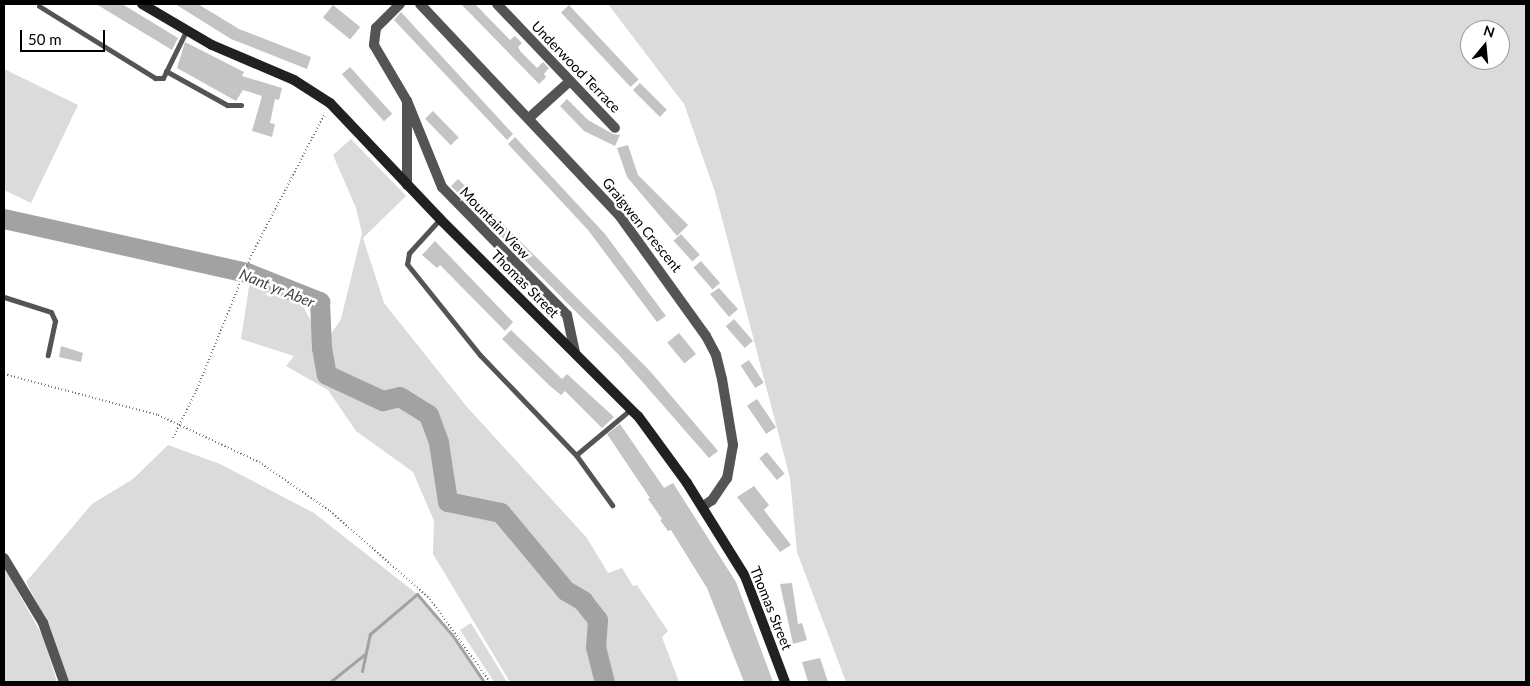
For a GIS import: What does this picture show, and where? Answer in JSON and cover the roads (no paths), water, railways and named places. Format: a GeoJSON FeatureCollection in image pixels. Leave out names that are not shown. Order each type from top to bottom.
{"type":"FeatureCollection","features":[{"type":"Feature","properties":{"kind":"main road","name":"Thomas Street"},"geometry":{"type":"LineString","coordinates":[[142,4],[212,45],[294,80],[330,103],[440,220],[631,408],[661,445],[745,576],[785,682]]}},
{"type":"Feature","properties":{"kind":"street","name":"Mountain View"},"geometry":{"type":"LineString","coordinates":[[400,4],[376,28],[374,45],[407,102],[442,187],[567,315],[575,353]]}},
{"type":"Feature","properties":{"kind":"street","name":"Graigwen Crescent"},"geometry":{"type":"LineString","coordinates":[[420,4],[618,215],[696,319],[716,355],[728,403],[732,445],[727,478],[712,500],[702,507]]}},
{"type":"Feature","properties":{"kind":"street","name":"Underwood Terrace"},"geometry":{"type":"LineString","coordinates":[[497,4],[615,128]]}},
{"type":"Feature","properties":{"kind":"street"},"geometry":{"type":"LineString","coordinates":[[529,118],[570,81]]}},
{"type":"Feature","properties":{"kind":"street"},"geometry":{"type":"LineString","coordinates":[[407,102],[407,185]]}},
{"type":"Feature","properties":{"kind":"street"},"geometry":{"type":"LineString","coordinates":[[4,558],[42,623],[64,682]]}},
{"type":"Feature","properties":{"kind":"lane"},"geometry":{"type":"LineString","coordinates":[[38,5],[155,78],[163,78],[186,30]]}},
{"type":"Feature","properties":{"kind":"lane"},"geometry":{"type":"LineString","coordinates":[[166,71],[227,105],[241,104]]}},
{"type":"Feature","properties":{"kind":"lane"},"geometry":{"type":"LineString","coordinates":[[440,220],[409,254],[407,264],[480,355],[576,456],[612,505]]}},
{"type":"Feature","properties":{"kind":"lane"},"geometry":{"type":"LineString","coordinates":[[4,297],[51,312],[55,321],[48,355]]}},
{"type":"Feature","properties":{"kind":"lane"},"geometry":{"type":"LineString","coordinates":[[576,456],[631,408]]}},
{"type":"Feature","properties":{"kind":"waterway","name":"Nant yr Aber"},"geometry":{"type":"LineString","coordinates":[[4,219],[247,273],[320,302],[322,348],[327,375],[383,401],[400,397],[429,415],[439,443],[448,502],[501,513],[566,591],[583,601],[598,620],[596,647],[605,682]]}},
{"type":"Feature","properties":{"kind":"waterway"},"geometry":{"type":"LineString","coordinates":[[362,671],[370,634],[417,594],[453,636],[484,682]]}},
{"type":"Feature","properties":{"kind":"waterway"},"geometry":{"type":"LineString","coordinates":[[330,682],[365,654]]}}]}
